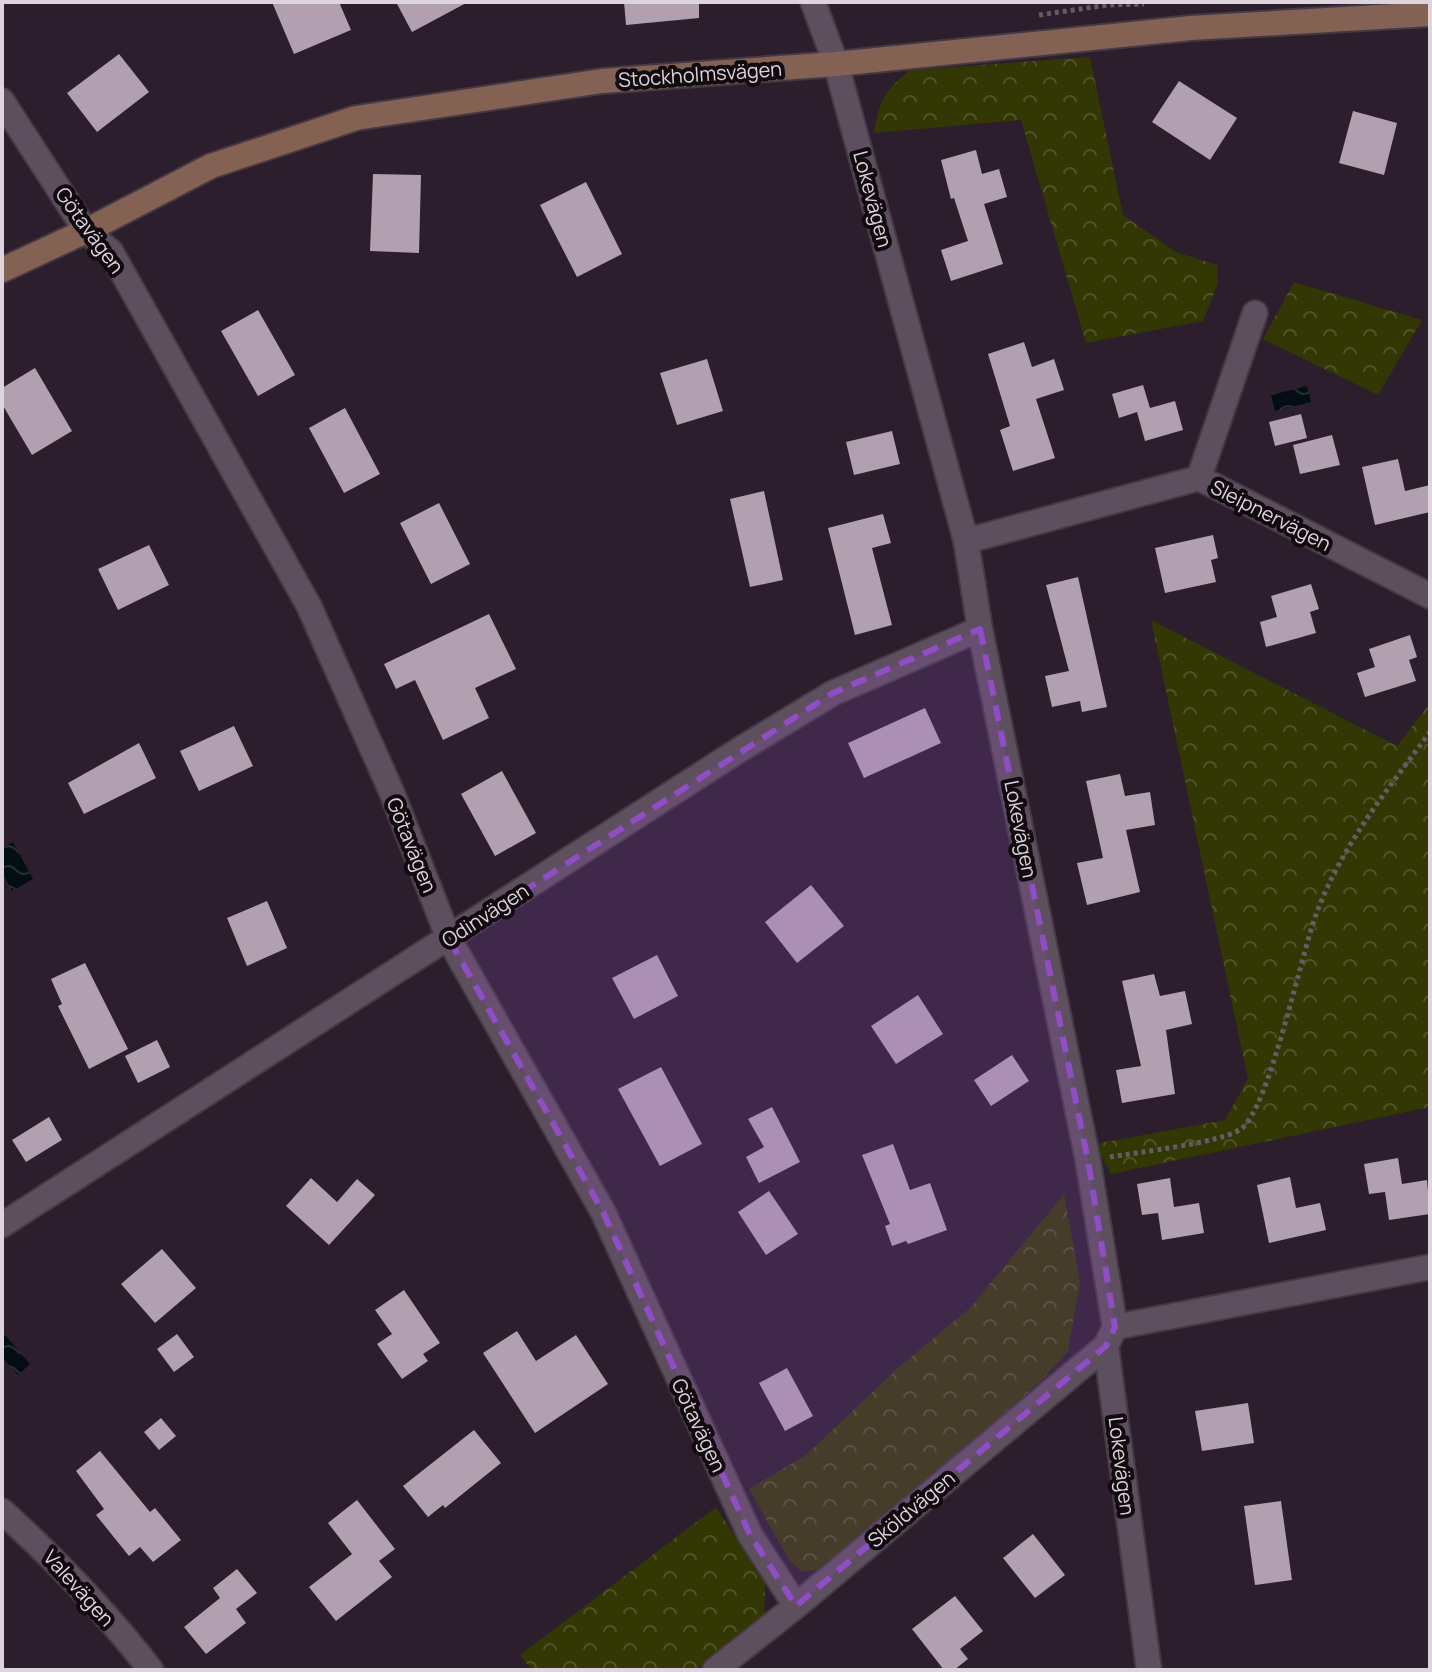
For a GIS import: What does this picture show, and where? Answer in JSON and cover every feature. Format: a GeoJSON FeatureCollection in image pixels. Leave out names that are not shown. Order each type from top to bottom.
{"type":"FeatureCollection","features":[{"type":"Feature","properties":{"kind":"street","name":"Lokevägen"},"geometry":{"type":"LineString","coordinates":[[813,2],[836,64],[966,541],[980,629],[1088,1161],[1149,1670]]}},
{"type":"Feature","properties":{"kind":"street","name":"Stockholmsvägen"},"geometry":{"type":"LineString","coordinates":[[2,270],[86,231],[211,166],[356,118],[602,81],[836,64],[1191,28],[1430,14]]}},
{"type":"Feature","properties":{"kind":"street","name":"Götavägen"},"geometry":{"type":"LineString","coordinates":[[2,101],[86,231],[111,252],[309,606],[392,793],[449,939],[603,1212],[750,1535],[796,1606]]}},
{"type":"Feature","properties":{"kind":"street"},"geometry":{"type":"LineString","coordinates":[[1199,478],[1255,313]]}},
{"type":"Feature","properties":{"kind":"street","name":"Sleipnervägen"},"geometry":{"type":"LineString","coordinates":[[966,541],[1199,478],[1430,596]]}},
{"type":"Feature","properties":{"kind":"street","name":"Odinvägen"},"geometry":{"type":"LineString","coordinates":[[2,1225],[739,750],[833,693],[980,629]]}},
{"type":"Feature","properties":{"kind":"street","name":"Sköldvägen"},"geometry":{"type":"LineString","coordinates":[[715,1670],[796,1606],[1111,1336],[1430,1267]]}},
{"type":"Feature","properties":{"kind":"street","name":"Valevägen"},"geometry":{"type":"LineString","coordinates":[[2,1511],[44,1548],[92,1599],[151,1670]]}},
{"type":"Feature","properties":{"kind":"path"},"geometry":{"type":"LineString","coordinates":[[1088,1161],[1216,1138],[1242,1128],[1260,1099],[1316,913],[1341,857],[1430,732]]}},
{"type":"Feature","properties":{"kind":"highlighted area"},"geometry":{"type":"Polygon","coordinates":[[[980,629],[1088,1161],[1115,1327],[1106,1346],[796,1606],[750,1535],[603,1212],[449,939],[833,693],[980,629]]]}},
{"type":"Feature","properties":{"kind":"green space"},"geometry":{"type":"Polygon","coordinates":[[[1090,57],[1123,215],[1176,252],[1217,265],[1218,283],[1203,321],[1086,343],[1021,120],[874,133],[884,97],[910,70],[1090,57]]]}},
{"type":"Feature","properties":{"kind":"green space"},"geometry":{"type":"Polygon","coordinates":[[[1294,282],[1422,320],[1378,395],[1263,339],[1294,282]]]}},
{"type":"Feature","properties":{"kind":"green space"},"geometry":{"type":"Polygon","coordinates":[[[1151,620],[1397,746],[1430,703],[1430,1107],[1111,1174],[1095,1144],[1225,1120],[1248,1079],[1151,620]]]}},
{"type":"Feature","properties":{"kind":"green space"},"geometry":{"type":"Polygon","coordinates":[[[1064,1194],[1080,1282],[1068,1351],[1041,1381],[827,1568],[802,1572],[789,1560],[749,1489],[806,1455],[899,1367],[970,1308],[1064,1194]]]}},
{"type":"Feature","properties":{"kind":"green space"},"geometry":{"type":"Polygon","coordinates":[[[716,1507],[765,1582],[764,1622],[696,1670],[532,1670],[520,1655],[716,1507]]]}},
{"type":"Feature","properties":{"kind":"water"},"geometry":{"type":"Polygon","coordinates":[[[1307,386],[1311,402],[1275,411],[1271,395],[1307,386]]]}},
{"type":"Feature","properties":{"kind":"water"},"geometry":{"type":"Polygon","coordinates":[[[13,842],[33,879],[12,891],[2,872],[2,848],[13,842]]]}},
{"type":"Feature","properties":{"kind":"water"},"geometry":{"type":"Polygon","coordinates":[[[5,1335],[30,1364],[18,1375],[2,1357],[2,1337],[5,1335]]]}},
{"type":"Feature","properties":{"kind":"building"},"geometry":{"type":"Polygon","coordinates":[[[272,2],[339,2],[351,30],[294,54],[272,2]]]}},
{"type":"Feature","properties":{"kind":"building"},"geometry":{"type":"Polygon","coordinates":[[[396,2],[468,2],[412,32],[396,2]]]}},
{"type":"Feature","properties":{"kind":"building"},"geometry":{"type":"Polygon","coordinates":[[[624,2],[699,2],[699,18],[626,25],[624,2]]]}},
{"type":"Feature","properties":{"kind":"building"},"geometry":{"type":"Polygon","coordinates":[[[119,54],[149,92],[97,132],[67,93],[119,54]]]}},
{"type":"Feature","properties":{"kind":"building"},"geometry":{"type":"Polygon","coordinates":[[[1179,81],[1237,118],[1210,160],[1152,122],[1179,81]]]}},
{"type":"Feature","properties":{"kind":"building"},"geometry":{"type":"Polygon","coordinates":[[[1353,111],[1397,123],[1384,175],[1339,163],[1353,111]]]}},
{"type":"Feature","properties":{"kind":"building"},"geometry":{"type":"Polygon","coordinates":[[[976,150],[982,174],[999,169],[1007,197],[984,204],[1003,264],[951,281],[941,250],[968,241],[954,198],[951,199],[941,160],[976,150]]]}},
{"type":"Feature","properties":{"kind":"building"},"geometry":{"type":"Polygon","coordinates":[[[373,174],[421,175],[419,253],[370,251],[373,174]]]}},
{"type":"Feature","properties":{"kind":"building"},"geometry":{"type":"Polygon","coordinates":[[[586,182],[622,254],[577,277],[540,205],[586,182]]]}},
{"type":"Feature","properties":{"kind":"building"},"geometry":{"type":"Polygon","coordinates":[[[258,310],[295,375],[258,396],[221,331],[258,310]]]}},
{"type":"Feature","properties":{"kind":"building"},"geometry":{"type":"Polygon","coordinates":[[[1024,342],[1032,367],[1054,359],[1064,390],[1036,399],[1055,458],[1013,471],[1000,430],[1010,426],[988,354],[1024,342]]]}},
{"type":"Feature","properties":{"kind":"building"},"geometry":{"type":"Polygon","coordinates":[[[707,359],[723,411],[677,425],[660,373],[707,359]]]}},
{"type":"Feature","properties":{"kind":"building"},"geometry":{"type":"Polygon","coordinates":[[[35,368],[72,431],[32,455],[2,404],[2,388],[35,368]]]}},
{"type":"Feature","properties":{"kind":"building"},"geometry":{"type":"Polygon","coordinates":[[[1143,385],[1150,408],[1175,401],[1183,430],[1145,441],[1137,412],[1119,418],[1112,394],[1143,385]]]}},
{"type":"Feature","properties":{"kind":"building"},"geometry":{"type":"Polygon","coordinates":[[[345,408],[380,474],[344,493],[309,428],[345,408]]]}},
{"type":"Feature","properties":{"kind":"building"},"geometry":{"type":"Polygon","coordinates":[[[1301,414],[1307,438],[1275,446],[1269,422],[1301,414]]]}},
{"type":"Feature","properties":{"kind":"building"},"geometry":{"type":"Polygon","coordinates":[[[892,431],[900,464],[854,475],[846,442],[892,431]]]}},
{"type":"Feature","properties":{"kind":"building"},"geometry":{"type":"Polygon","coordinates":[[[1332,435],[1340,465],[1300,474],[1293,445],[1332,435]]]}},
{"type":"Feature","properties":{"kind":"building"},"geometry":{"type":"Polygon","coordinates":[[[1398,459],[1405,491],[1430,485],[1430,512],[1375,525],[1362,467],[1398,459]]]}},
{"type":"Feature","properties":{"kind":"building"},"geometry":{"type":"Polygon","coordinates":[[[764,491],[783,580],[750,587],[730,499],[764,491]]]}},
{"type":"Feature","properties":{"kind":"building"},"geometry":{"type":"Polygon","coordinates":[[[439,503],[470,564],[431,584],[400,523],[439,503]]]}},
{"type":"Feature","properties":{"kind":"building"},"geometry":{"type":"Polygon","coordinates":[[[883,514],[891,543],[872,548],[892,625],[855,635],[828,528],[883,514]]]}},
{"type":"Feature","properties":{"kind":"building"},"geometry":{"type":"Polygon","coordinates":[[[1213,535],[1218,558],[1211,560],[1216,582],[1165,593],[1155,548],[1213,535]]]}},
{"type":"Feature","properties":{"kind":"building"},"geometry":{"type":"Polygon","coordinates":[[[149,545],[169,585],[118,610],[98,569],[149,545]]]}},
{"type":"Feature","properties":{"kind":"building"},"geometry":{"type":"Polygon","coordinates":[[[1078,577],[1107,707],[1082,712],[1080,701],[1052,707],[1045,676],[1069,671],[1046,585],[1078,577]]]}},
{"type":"Feature","properties":{"kind":"building"},"geometry":{"type":"Polygon","coordinates":[[[1311,584],[1319,609],[1310,612],[1316,633],[1266,647],[1260,622],[1277,617],[1271,596],[1311,584]]]}},
{"type":"Feature","properties":{"kind":"building"},"geometry":{"type":"Polygon","coordinates":[[[489,614],[516,669],[475,688],[489,718],[443,740],[415,680],[396,689],[384,664],[489,614]]]}},
{"type":"Feature","properties":{"kind":"building"},"geometry":{"type":"Polygon","coordinates":[[[1410,635],[1417,657],[1409,660],[1416,681],[1365,697],[1357,673],[1375,667],[1369,649],[1410,635]]]}},
{"type":"Feature","properties":{"kind":"building"},"geometry":{"type":"Polygon","coordinates":[[[925,708],[941,743],[864,778],[848,743],[925,708]]]}},
{"type":"Feature","properties":{"kind":"building"},"geometry":{"type":"Polygon","coordinates":[[[234,726],[253,766],[199,791],[180,751],[234,726]]]}},
{"type":"Feature","properties":{"kind":"building"},"geometry":{"type":"Polygon","coordinates":[[[139,743],[156,778],[84,814],[68,783],[139,743]]]}},
{"type":"Feature","properties":{"kind":"building"},"geometry":{"type":"Polygon","coordinates":[[[502,771],[536,833],[495,856],[461,794],[502,771]]]}},
{"type":"Feature","properties":{"kind":"building"},"geometry":{"type":"Polygon","coordinates":[[[1120,774],[1125,796],[1150,792],[1155,825],[1126,830],[1140,892],[1087,905],[1077,863],[1103,858],[1086,781],[1120,774]]]}},
{"type":"Feature","properties":{"kind":"building"},"geometry":{"type":"Polygon","coordinates":[[[811,885],[844,926],[797,963],[765,922],[811,885]]]}},
{"type":"Feature","properties":{"kind":"building"},"geometry":{"type":"Polygon","coordinates":[[[267,901],[287,948],[247,966],[227,918],[267,901]]]}},
{"type":"Feature","properties":{"kind":"building"},"geometry":{"type":"Polygon","coordinates":[[[657,955],[678,996],[634,1019],[612,978],[657,955]]]}},
{"type":"Feature","properties":{"kind":"building"},"geometry":{"type":"Polygon","coordinates":[[[85,963],[128,1049],[89,1069],[58,1006],[62,1004],[51,979],[85,963]]]}},
{"type":"Feature","properties":{"kind":"building"},"geometry":{"type":"Polygon","coordinates":[[[1154,974],[1160,996],[1185,991],[1192,1024],[1166,1030],[1175,1094],[1122,1103],[1116,1070],[1141,1066],[1122,981],[1154,974]]]}},
{"type":"Feature","properties":{"kind":"building"},"geometry":{"type":"Polygon","coordinates":[[[918,995],[943,1034],[896,1064],[871,1026],[918,995]]]}},
{"type":"Feature","properties":{"kind":"building"},"geometry":{"type":"Polygon","coordinates":[[[157,1040],[170,1067],[138,1083],[125,1056],[157,1040]]]}},
{"type":"Feature","properties":{"kind":"building"},"geometry":{"type":"Polygon","coordinates":[[[1012,1055],[1029,1081],[991,1106],[974,1080],[1012,1055]]]}},
{"type":"Feature","properties":{"kind":"building"},"geometry":{"type":"Polygon","coordinates":[[[661,1067],[702,1144],[660,1166],[618,1089],[661,1067]]]}},
{"type":"Feature","properties":{"kind":"building"},"geometry":{"type":"Polygon","coordinates":[[[772,1107],[800,1162],[759,1183],[746,1157],[764,1147],[748,1119],[772,1107]]]}},
{"type":"Feature","properties":{"kind":"building"},"geometry":{"type":"Polygon","coordinates":[[[49,1117],[62,1140],[26,1162],[12,1140],[49,1117]]]}},
{"type":"Feature","properties":{"kind":"building"},"geometry":{"type":"Polygon","coordinates":[[[893,1144],[910,1190],[930,1183],[947,1230],[908,1244],[906,1241],[892,1246],[885,1226],[890,1224],[862,1155],[893,1144]]]}},
{"type":"Feature","properties":{"kind":"building"},"geometry":{"type":"Polygon","coordinates":[[[1398,1158],[1402,1184],[1427,1180],[1430,1214],[1389,1220],[1385,1192],[1369,1194],[1364,1164],[1398,1158]]]}},
{"type":"Feature","properties":{"kind":"building"},"geometry":{"type":"Polygon","coordinates":[[[1290,1177],[1296,1208],[1320,1203],[1326,1230],[1269,1243],[1257,1185],[1290,1177]]]}},
{"type":"Feature","properties":{"kind":"building"},"geometry":{"type":"Polygon","coordinates":[[[311,1178],[337,1202],[357,1179],[375,1195],[329,1245],[286,1206],[311,1178]]]}},
{"type":"Feature","properties":{"kind":"building"},"geometry":{"type":"Polygon","coordinates":[[[1170,1178],[1174,1207],[1199,1203],[1204,1233],[1162,1240],[1158,1213],[1142,1215],[1137,1184],[1170,1178]]]}},
{"type":"Feature","properties":{"kind":"building"},"geometry":{"type":"Polygon","coordinates":[[[769,1191],[798,1234],[766,1255],[738,1212],[769,1191]]]}},
{"type":"Feature","properties":{"kind":"building"},"geometry":{"type":"Polygon","coordinates":[[[162,1249],[196,1288],[155,1323],[121,1284],[162,1249]]]}},
{"type":"Feature","properties":{"kind":"building"},"geometry":{"type":"Polygon","coordinates":[[[404,1290],[440,1343],[423,1354],[428,1361],[402,1379],[377,1344],[392,1334],[375,1310],[404,1290]]]}},
{"type":"Feature","properties":{"kind":"building"},"geometry":{"type":"Polygon","coordinates":[[[517,1331],[536,1361],[576,1335],[608,1384],[535,1433],[483,1353],[517,1331]]]}},
{"type":"Feature","properties":{"kind":"building"},"geometry":{"type":"Polygon","coordinates":[[[177,1334],[194,1357],[174,1372],[157,1349],[177,1334]]]}},
{"type":"Feature","properties":{"kind":"building"},"geometry":{"type":"Polygon","coordinates":[[[787,1368],[813,1416],[785,1431],[759,1383],[787,1368]]]}},
{"type":"Feature","properties":{"kind":"building"},"geometry":{"type":"Polygon","coordinates":[[[1248,1403],[1254,1443],[1202,1451],[1195,1411],[1248,1403]]]}},
{"type":"Feature","properties":{"kind":"building"},"geometry":{"type":"Polygon","coordinates":[[[161,1418],[176,1436],[159,1450],[144,1432],[161,1418]]]}},
{"type":"Feature","properties":{"kind":"building"},"geometry":{"type":"Polygon","coordinates":[[[474,1430],[501,1463],[445,1508],[443,1505],[428,1517],[403,1486],[474,1430]]]}},
{"type":"Feature","properties":{"kind":"building"},"geometry":{"type":"Polygon","coordinates":[[[100,1451],[150,1512],[155,1508],[181,1540],[153,1562],[140,1547],[129,1556],[96,1515],[104,1509],[76,1471],[100,1451]]]}},
{"type":"Feature","properties":{"kind":"building"},"geometry":{"type":"Polygon","coordinates":[[[357,1500],[395,1549],[379,1561],[392,1577],[336,1621],[309,1587],[352,1554],[328,1523],[357,1500]]]}},
{"type":"Feature","properties":{"kind":"building"},"geometry":{"type":"Polygon","coordinates":[[[1281,1501],[1292,1580],[1255,1585],[1244,1506],[1281,1501]]]}},
{"type":"Feature","properties":{"kind":"building"},"geometry":{"type":"Polygon","coordinates":[[[1033,1534],[1065,1575],[1035,1598],[1003,1558],[1033,1534]]]}},
{"type":"Feature","properties":{"kind":"building"},"geometry":{"type":"Polygon","coordinates":[[[237,1569],[257,1593],[236,1609],[246,1623],[206,1654],[184,1627],[220,1598],[213,1588],[237,1569]]]}},
{"type":"Feature","properties":{"kind":"building"},"geometry":{"type":"Polygon","coordinates":[[[955,1596],[983,1631],[960,1649],[968,1659],[954,1670],[944,1670],[912,1629],[955,1596]]]}}]}
